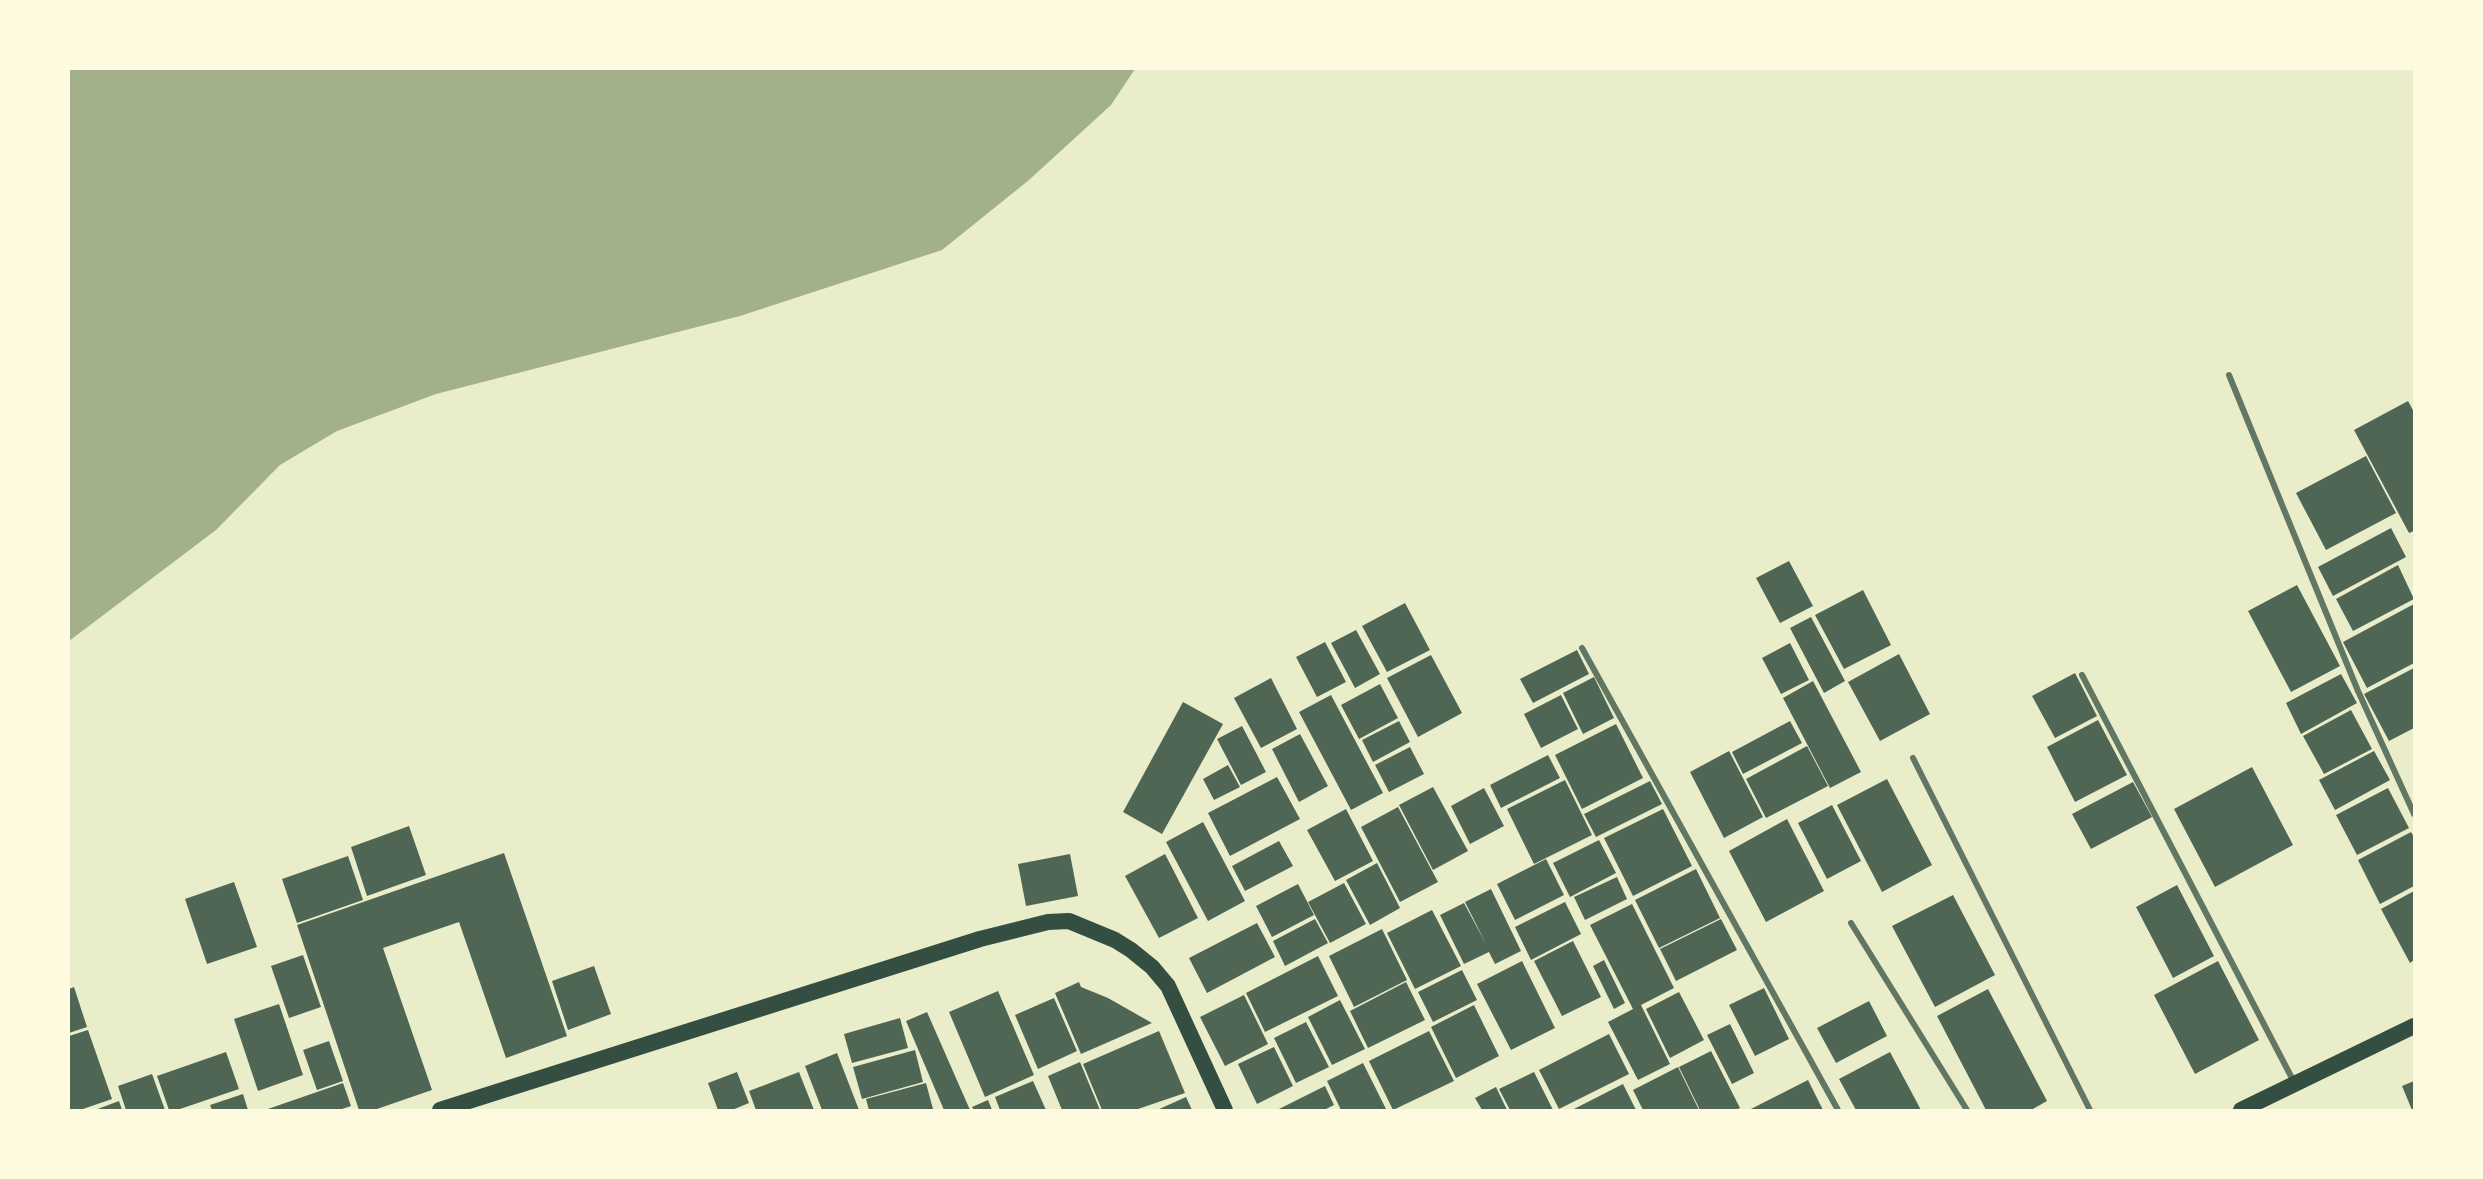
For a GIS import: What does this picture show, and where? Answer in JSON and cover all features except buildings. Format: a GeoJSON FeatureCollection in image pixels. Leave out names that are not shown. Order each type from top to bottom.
{"type":"FeatureCollection","features":[{"type":"Feature","properties":{"kind":"highway"},"geometry":{"type":"LineString","coordinates":[[440,1110],[980,939],[1048,922],[1069,921],[1115,940],[1131,950],[1152,967],[1168,986],[1226,1110]]}},
{"type":"Feature","properties":{"kind":"highway"},"geometry":{"type":"LineString","coordinates":[[2241,1110],[2414,1026]]}},
{"type":"Feature","properties":{"kind":"street"},"geometry":{"type":"LineString","coordinates":[[2229,375],[2358,691],[2414,814]]}},
{"type":"Feature","properties":{"kind":"street"},"geometry":{"type":"LineString","coordinates":[[1582,648],[1838,1110]]}},
{"type":"Feature","properties":{"kind":"street"},"geometry":{"type":"LineString","coordinates":[[2082,675],[2295,1085]]}},
{"type":"Feature","properties":{"kind":"street"},"geometry":{"type":"LineString","coordinates":[[1913,758],[2090,1110]]}},
{"type":"Feature","properties":{"kind":"street"},"geometry":{"type":"LineString","coordinates":[[1851,922],[1967,1110]]}},
{"type":"Feature","properties":{"kind":"shaded area"},"geometry":{"type":"Polygon","coordinates":[[[69,69],[1135,69],[1111,105],[1029,180],[942,250],[740,316],[436,394],[337,431],[280,465],[216,530],[69,641],[69,69]]]}}]}
